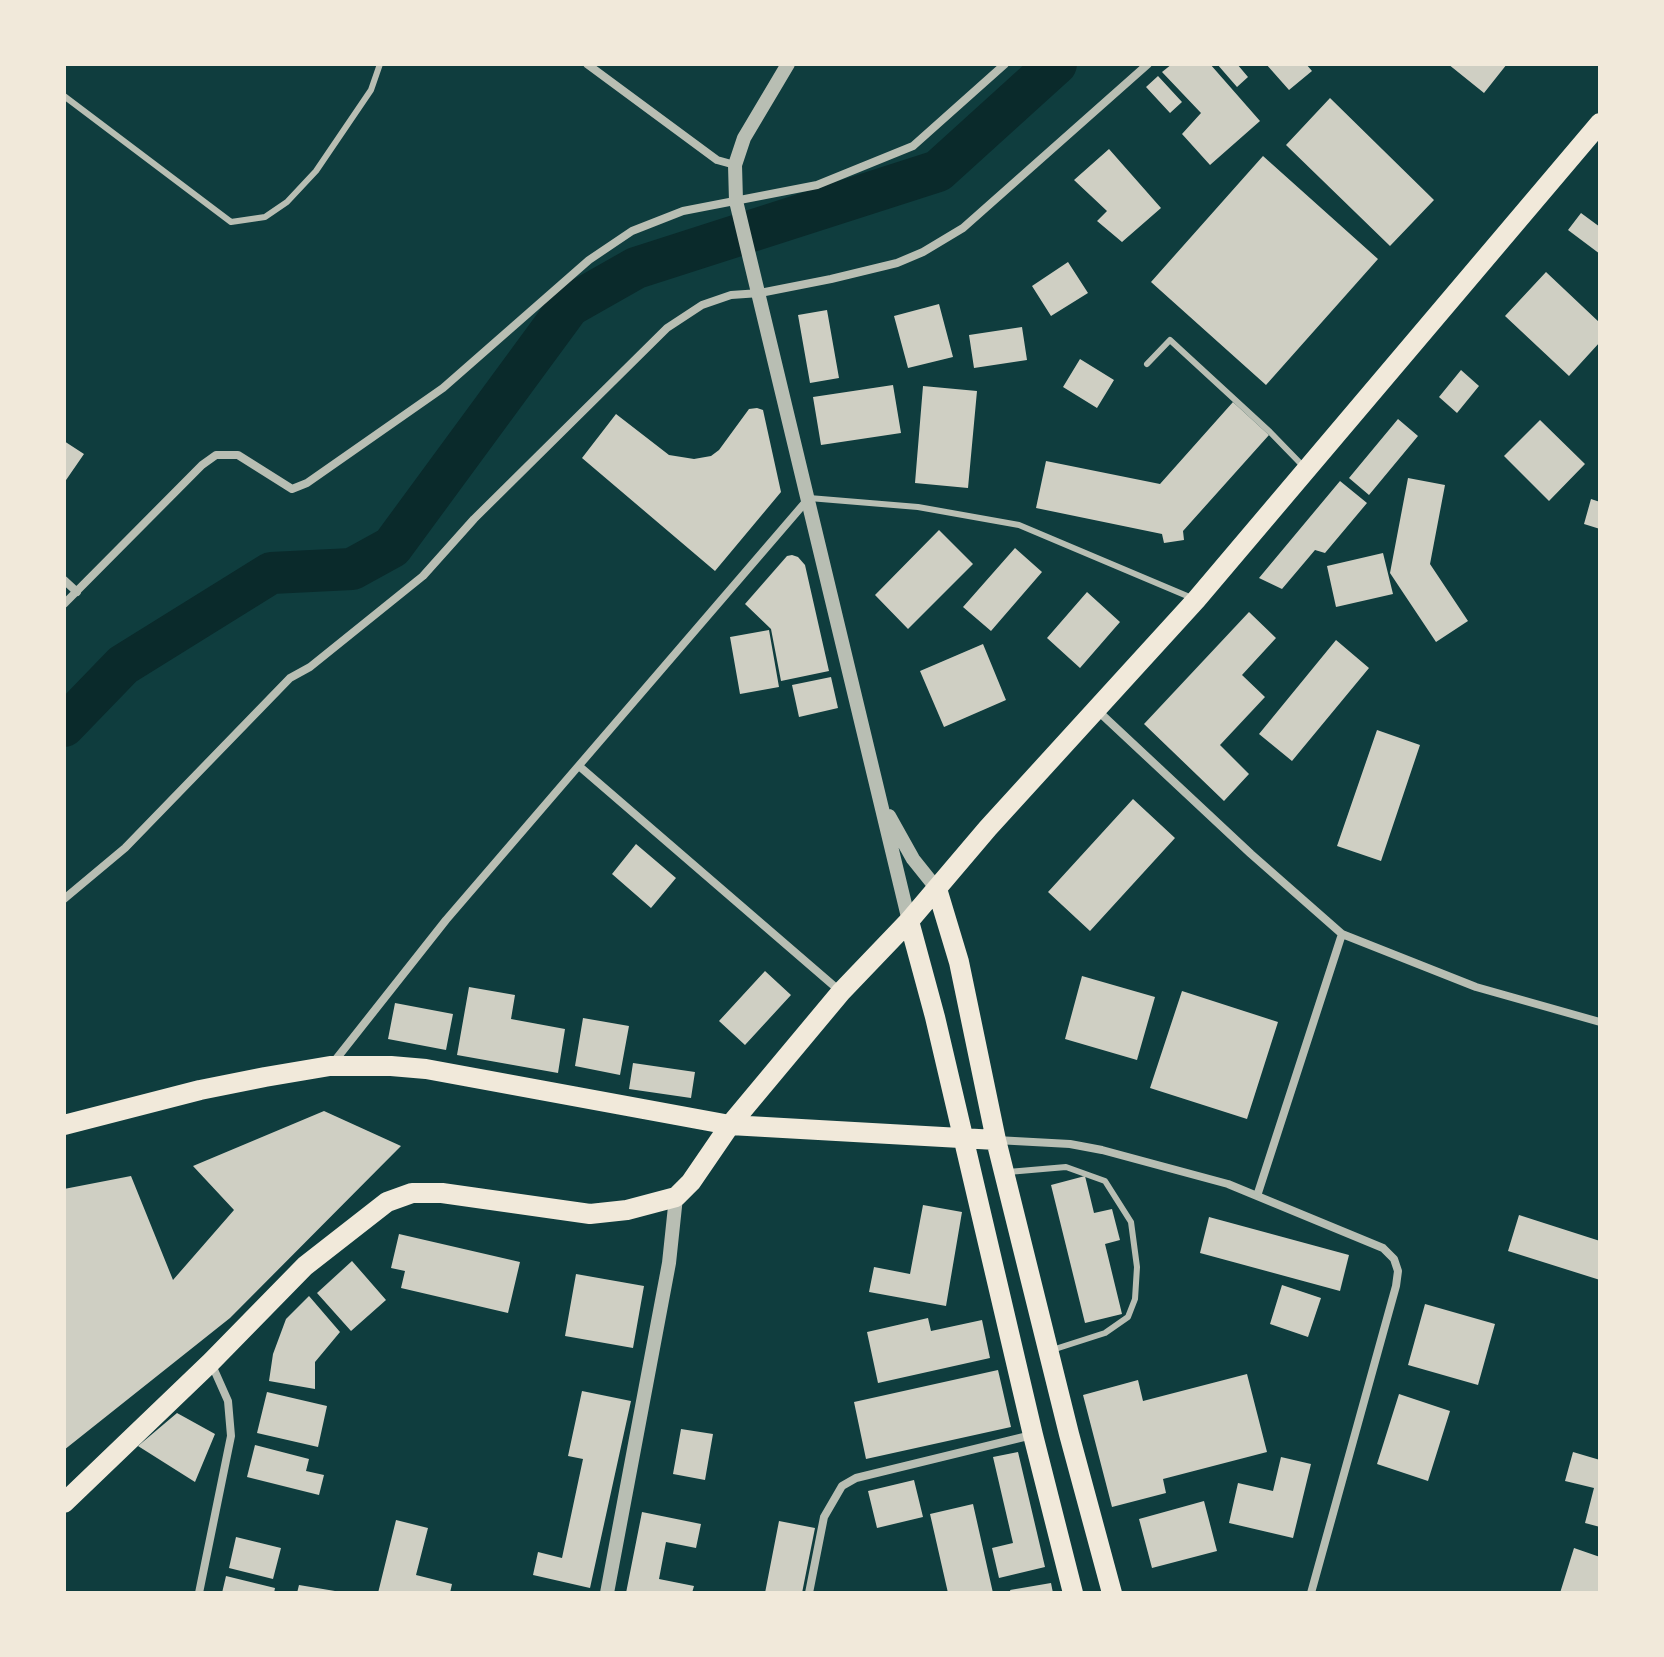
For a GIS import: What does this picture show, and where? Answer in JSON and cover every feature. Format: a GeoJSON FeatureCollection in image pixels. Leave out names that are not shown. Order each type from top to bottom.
{"type":"FeatureCollection","features":[{"type":"Feature","properties":{"kind":"main road"},"geometry":{"type":"LineString","coordinates":[[64,1503],[211,1362],[305,1266],[387,1202],[412,1193],[442,1193],[590,1214],[627,1210],[676,1197],[691,1182],[730,1125],[841,992],[909,921],[1196,600],[1598,129]]}},
{"type":"Feature","properties":{"kind":"main road"},"geometry":{"type":"LineString","coordinates":[[937,889],[965,987],[996,1140],[1048,1351],[1112,1593]]}},
{"type":"Feature","properties":{"kind":"main road"},"geometry":{"type":"LineString","coordinates":[[909,921],[1073,1593]]}},
{"type":"Feature","properties":{"kind":"main road"},"geometry":{"type":"LineString","coordinates":[[64,1125],[200,1090],[330,1066],[391,1066],[426,1069],[730,1125],[996,1140]]}},
{"type":"Feature","properties":{"kind":"street"},"geometry":{"type":"LineString","coordinates":[[587,64],[717,160],[735,165]]}},
{"type":"Feature","properties":{"kind":"street"},"geometry":{"type":"LineString","coordinates":[[788,64],[744,138],[735,165],[736,201],[909,921]]}},
{"type":"Feature","properties":{"kind":"street"},"geometry":{"type":"LineString","coordinates":[[64,604],[202,465],[216,455],[238,455],[292,489],[307,483],[443,388],[589,260],[632,231],[683,211],[817,185],[913,146],[1005,64]]}},
{"type":"Feature","properties":{"kind":"street"},"geometry":{"type":"LineString","coordinates":[[64,899],[125,848],[290,678],[310,667],[423,576],[474,519],[667,328],[702,305],[758,286],[897,263],[943,241],[963,228],[1148,64]]}},
{"type":"Feature","properties":{"kind":"street"},"geometry":{"type":"LineString","coordinates":[[330,1066],[446,920],[809,498]]}},
{"type":"Feature","properties":{"kind":"street"},"geometry":{"type":"LineString","coordinates":[[64,580],[77,592]]}},
{"type":"Feature","properties":{"kind":"street"},"geometry":{"type":"LineString","coordinates":[[1096,709],[1342,934],[1476,987],[1600,1022]]}},
{"type":"Feature","properties":{"kind":"street"},"geometry":{"type":"LineString","coordinates":[[579,766],[841,992]]}},
{"type":"Feature","properties":{"kind":"street"},"geometry":{"type":"LineString","coordinates":[[881,801],[913,859],[937,889]]}},
{"type":"Feature","properties":{"kind":"street"},"geometry":{"type":"LineString","coordinates":[[1257,1196],[1342,934]]}},
{"type":"Feature","properties":{"kind":"street"},"geometry":{"type":"LineString","coordinates":[[996,1140],[1070,1144],[1102,1150],[1228,1184],[1383,1248],[1394,1259],[1398,1271],[1311,1593]]}},
{"type":"Feature","properties":{"kind":"street"},"geometry":{"type":"LineString","coordinates":[[607,1593],[669,1263],[676,1197]]}},
{"type":"Feature","properties":{"kind":"street"},"geometry":{"type":"LineString","coordinates":[[199,1593],[231,1436],[228,1401],[211,1362]]}},
{"type":"Feature","properties":{"kind":"street"},"geometry":{"type":"LineString","coordinates":[[809,1593],[824,1517],[842,1486],[856,1478],[1033,1435]]}},
{"type":"Feature","properties":{"kind":"lane"},"geometry":{"type":"LineString","coordinates":[[64,96],[231,222],[265,217],[287,202],[316,171],[371,90],[380,64]]}},
{"type":"Feature","properties":{"kind":"lane"},"geometry":{"type":"LineString","coordinates":[[1147,364],[1170,340],[1307,470]]}},
{"type":"Feature","properties":{"kind":"lane"},"geometry":{"type":"LineString","coordinates":[[809,498],[918,507],[1019,525],[1196,600]]}},
{"type":"Feature","properties":{"kind":"lane"},"geometry":{"type":"LineString","coordinates":[[1004,1173],[1066,1167],[1105,1181],[1131,1222],[1137,1267],[1135,1299],[1128,1317],[1105,1333],[1048,1351]]}},
{"type":"Feature","properties":{"kind":"building"},"geometry":{"type":"Polygon","coordinates":[[[1172,64],[1210,64],[1260,121],[1210,165],[1182,134],[1201,113],[1162,72],[1172,64]]]}},
{"type":"Feature","properties":{"kind":"building"},"geometry":{"type":"Polygon","coordinates":[[[1217,64],[1237,64],[1248,77],[1237,87],[1217,64]]]}},
{"type":"Feature","properties":{"kind":"building"},"geometry":{"type":"Polygon","coordinates":[[[1266,64],[1306,64],[1312,71],[1289,90],[1266,64]]]}},
{"type":"Feature","properties":{"kind":"building"},"geometry":{"type":"Polygon","coordinates":[[[1448,64],[1507,64],[1484,93],[1448,64]]]}},
{"type":"Feature","properties":{"kind":"building"},"geometry":{"type":"Polygon","coordinates":[[[1158,76],[1182,102],[1170,113],[1146,87],[1158,76]]]}},
{"type":"Feature","properties":{"kind":"building"},"geometry":{"type":"Polygon","coordinates":[[[1330,98],[1434,200],[1390,246],[1286,145],[1330,98]]]}},
{"type":"Feature","properties":{"kind":"building"},"geometry":{"type":"Polygon","coordinates":[[[1109,149],[1161,208],[1122,242],[1097,221],[1107,211],[1074,180],[1109,149]]]}},
{"type":"Feature","properties":{"kind":"building"},"geometry":{"type":"Polygon","coordinates":[[[1263,156],[1378,259],[1266,385],[1151,282],[1263,156]]]}},
{"type":"Feature","properties":{"kind":"building"},"geometry":{"type":"Polygon","coordinates":[[[1581,213],[1600,227],[1600,254],[1568,230],[1581,213]]]}},
{"type":"Feature","properties":{"kind":"building"},"geometry":{"type":"Polygon","coordinates":[[[1068,262],[1088,293],[1051,316],[1032,286],[1068,262]]]}},
{"type":"Feature","properties":{"kind":"building"},"geometry":{"type":"Polygon","coordinates":[[[1546,272],[1600,323],[1600,342],[1569,376],[1505,316],[1546,272]]]}},
{"type":"Feature","properties":{"kind":"building"},"geometry":{"type":"Polygon","coordinates":[[[939,304],[953,357],[908,368],[894,316],[939,304]]]}},
{"type":"Feature","properties":{"kind":"building"},"geometry":{"type":"Polygon","coordinates":[[[827,310],[839,378],[810,383],[798,315],[827,310]]]}},
{"type":"Feature","properties":{"kind":"building"},"geometry":{"type":"Polygon","coordinates":[[[1022,327],[1027,360],[974,368],[969,335],[1022,327]]]}},
{"type":"Feature","properties":{"kind":"building"},"geometry":{"type":"Polygon","coordinates":[[[1080,359],[1114,380],[1097,408],[1063,387],[1080,359]]]}},
{"type":"Feature","properties":{"kind":"building"},"geometry":{"type":"Polygon","coordinates":[[[1461,370],[1479,386],[1457,413],[1439,397],[1461,370]]]}},
{"type":"Feature","properties":{"kind":"building"},"geometry":{"type":"Polygon","coordinates":[[[893,385],[901,433],[821,445],[813,397],[893,385]]]}},
{"type":"Feature","properties":{"kind":"building"},"geometry":{"type":"Polygon","coordinates":[[[923,386],[977,391],[968,488],[915,483],[923,386]]]}},
{"type":"Feature","properties":{"kind":"building"},"geometry":{"type":"Polygon","coordinates":[[[1233,402],[1269,435],[1183,531],[1184,540],[1164,543],[1162,534],[1036,508],[1046,461],[1160,484],[1233,402]]]}},
{"type":"Feature","properties":{"kind":"building"},"geometry":{"type":"Polygon","coordinates":[[[749,409],[763,410],[781,492],[715,571],[582,458],[616,414],[669,455],[694,459],[711,456],[719,450],[749,409]]]}},
{"type":"Feature","properties":{"kind":"building"},"geometry":{"type":"Polygon","coordinates":[[[1398,419],[1418,436],[1369,495],[1349,478],[1398,419]]]}},
{"type":"Feature","properties":{"kind":"building"},"geometry":{"type":"Polygon","coordinates":[[[1540,420],[1585,464],[1549,501],[1504,456],[1540,420]]]}},
{"type":"Feature","properties":{"kind":"building"},"geometry":{"type":"Polygon","coordinates":[[[64,441],[84,454],[64,483],[64,441]]]}},
{"type":"Feature","properties":{"kind":"building"},"geometry":{"type":"Polygon","coordinates":[[[1408,478],[1445,485],[1430,564],[1468,621],[1436,642],[1390,573],[1408,478]]]}},
{"type":"Feature","properties":{"kind":"building"},"geometry":{"type":"Polygon","coordinates":[[[1340,481],[1367,503],[1325,553],[1315,550],[1282,589],[1259,578],[1340,481]]]}},
{"type":"Feature","properties":{"kind":"building"},"geometry":{"type":"Polygon","coordinates":[[[1591,499],[1600,502],[1600,529],[1584,524],[1591,499]]]}},
{"type":"Feature","properties":{"kind":"building"},"geometry":{"type":"Polygon","coordinates":[[[939,530],[973,564],[908,629],[875,595],[939,530]]]}},
{"type":"Feature","properties":{"kind":"building"},"geometry":{"type":"Polygon","coordinates":[[[1015,548],[1042,572],[991,631],[963,607],[1015,548]]]}},
{"type":"Feature","properties":{"kind":"building"},"geometry":{"type":"Polygon","coordinates":[[[1383,553],[1393,594],[1336,607],[1327,566],[1383,553]]]}},
{"type":"Feature","properties":{"kind":"building"},"geometry":{"type":"Polygon","coordinates":[[[792,555],[805,565],[829,671],[781,681],[771,629],[745,604],[787,556],[792,555]]]}},
{"type":"Feature","properties":{"kind":"building"},"geometry":{"type":"Polygon","coordinates":[[[1087,592],[1120,622],[1080,668],[1047,638],[1087,592]]]}},
{"type":"Feature","properties":{"kind":"building"},"geometry":{"type":"Polygon","coordinates":[[[1249,612],[1276,638],[1242,675],[1265,697],[1220,745],[1249,774],[1224,801],[1144,724],[1249,612]]]}},
{"type":"Feature","properties":{"kind":"building"},"geometry":{"type":"Polygon","coordinates":[[[769,630],[779,687],[740,694],[730,637],[769,630]]]}},
{"type":"Feature","properties":{"kind":"building"},"geometry":{"type":"Polygon","coordinates":[[[1336,640],[1369,668],[1292,761],[1259,734],[1336,640]]]}},
{"type":"Feature","properties":{"kind":"building"},"geometry":{"type":"Polygon","coordinates":[[[983,644],[1006,700],[944,727],[920,671],[983,644]]]}},
{"type":"Feature","properties":{"kind":"building"},"geometry":{"type":"Polygon","coordinates":[[[831,677],[838,708],[799,717],[792,685],[831,677]]]}},
{"type":"Feature","properties":{"kind":"building"},"geometry":{"type":"Polygon","coordinates":[[[1377,730],[1420,745],[1381,861],[1337,846],[1377,730]]]}},
{"type":"Feature","properties":{"kind":"building"},"geometry":{"type":"Polygon","coordinates":[[[1133,799],[1175,838],[1090,931],[1048,892],[1133,799]]]}},
{"type":"Feature","properties":{"kind":"building"},"geometry":{"type":"Polygon","coordinates":[[[636,844],[676,878],[651,908],[612,874],[636,844]]]}},
{"type":"Feature","properties":{"kind":"building"},"geometry":{"type":"Polygon","coordinates":[[[765,971],[791,995],[745,1045],[719,1021],[765,971]]]}},
{"type":"Feature","properties":{"kind":"building"},"geometry":{"type":"Polygon","coordinates":[[[1082,976],[1155,997],[1137,1060],[1065,1039],[1082,976]]]}},
{"type":"Feature","properties":{"kind":"building"},"geometry":{"type":"Polygon","coordinates":[[[469,987],[515,995],[511,1019],[565,1029],[558,1073],[457,1055],[469,987]]]}},
{"type":"Feature","properties":{"kind":"building"},"geometry":{"type":"Polygon","coordinates":[[[1182,991],[1278,1022],[1247,1119],[1150,1088],[1182,991]]]}},
{"type":"Feature","properties":{"kind":"building"},"geometry":{"type":"Polygon","coordinates":[[[395,1003],[453,1014],[446,1050],[388,1039],[395,1003]]]}},
{"type":"Feature","properties":{"kind":"building"},"geometry":{"type":"Polygon","coordinates":[[[583,1018],[629,1026],[620,1075],[575,1066],[583,1018]]]}},
{"type":"Feature","properties":{"kind":"building"},"geometry":{"type":"Polygon","coordinates":[[[633,1063],[695,1072],[691,1098],[629,1089],[633,1063]]]}},
{"type":"Feature","properties":{"kind":"building"},"geometry":{"type":"Polygon","coordinates":[[[324,1111],[401,1146],[230,1318],[64,1450],[64,1189],[131,1176],[173,1280],[234,1210],[193,1166],[324,1111]]]}},
{"type":"Feature","properties":{"kind":"building"},"geometry":{"type":"Polygon","coordinates":[[[1085,1176],[1094,1213],[1112,1209],[1120,1240],[1105,1244],[1122,1314],[1085,1323],[1051,1185],[1085,1176]]]}},
{"type":"Feature","properties":{"kind":"building"},"geometry":{"type":"Polygon","coordinates":[[[923,1205],[962,1212],[946,1306],[869,1292],[874,1267],[910,1274],[923,1205]]]}},
{"type":"Feature","properties":{"kind":"building"},"geometry":{"type":"Polygon","coordinates":[[[1519,1215],[1600,1241],[1600,1280],[1508,1251],[1519,1215]]]}},
{"type":"Feature","properties":{"kind":"building"},"geometry":{"type":"Polygon","coordinates":[[[1209,1217],[1349,1255],[1340,1291],[1200,1253],[1209,1217]]]}},
{"type":"Feature","properties":{"kind":"building"},"geometry":{"type":"Polygon","coordinates":[[[399,1234],[520,1262],[508,1313],[401,1288],[405,1271],[391,1268],[399,1234]]]}},
{"type":"Feature","properties":{"kind":"building"},"geometry":{"type":"Polygon","coordinates":[[[352,1261],[386,1300],[351,1331],[317,1293],[352,1261]]]}},
{"type":"Feature","properties":{"kind":"building"},"geometry":{"type":"Polygon","coordinates":[[[576,1274],[644,1286],[633,1348],[565,1336],[576,1274]]]}},
{"type":"Feature","properties":{"kind":"building"},"geometry":{"type":"Polygon","coordinates":[[[1282,1285],[1321,1298],[1308,1337],[1270,1324],[1282,1285]]]}},
{"type":"Feature","properties":{"kind":"building"},"geometry":{"type":"Polygon","coordinates":[[[309,1296],[340,1332],[315,1362],[315,1389],[269,1381],[273,1354],[286,1319],[309,1296]]]}},
{"type":"Feature","properties":{"kind":"building"},"geometry":{"type":"Polygon","coordinates":[[[1425,1304],[1495,1324],[1478,1385],[1408,1365],[1425,1304]]]}},
{"type":"Feature","properties":{"kind":"building"},"geometry":{"type":"Polygon","coordinates":[[[928,1318],[931,1331],[982,1320],[990,1358],[878,1383],[867,1332],[928,1318]]]}},
{"type":"Feature","properties":{"kind":"building"},"geometry":{"type":"Polygon","coordinates":[[[998,1370],[1011,1427],[866,1459],[854,1402],[998,1370]]]}},
{"type":"Feature","properties":{"kind":"building"},"geometry":{"type":"Polygon","coordinates":[[[1247,1374],[1267,1452],[1163,1479],[1166,1493],[1112,1507],[1083,1395],[1138,1380],[1143,1401],[1247,1374]]]}},
{"type":"Feature","properties":{"kind":"building"},"geometry":{"type":"Polygon","coordinates":[[[582,1391],[631,1401],[590,1588],[533,1575],[538,1552],[562,1558],[583,1459],[568,1456],[582,1391]]]}},
{"type":"Feature","properties":{"kind":"building"},"geometry":{"type":"Polygon","coordinates":[[[267,1392],[327,1406],[318,1447],[257,1433],[267,1392]]]}},
{"type":"Feature","properties":{"kind":"building"},"geometry":{"type":"Polygon","coordinates":[[[1399,1394],[1450,1411],[1428,1481],[1377,1464],[1399,1394]]]}},
{"type":"Feature","properties":{"kind":"building"},"geometry":{"type":"Polygon","coordinates":[[[177,1413],[215,1434],[195,1482],[138,1446],[177,1413]]]}},
{"type":"Feature","properties":{"kind":"building"},"geometry":{"type":"Polygon","coordinates":[[[681,1429],[713,1434],[705,1480],[673,1474],[681,1429]]]}},
{"type":"Feature","properties":{"kind":"building"},"geometry":{"type":"Polygon","coordinates":[[[255,1445],[309,1459],[306,1471],[324,1475],[319,1495],[247,1477],[255,1445]]]}},
{"type":"Feature","properties":{"kind":"building"},"geometry":{"type":"Polygon","coordinates":[[[1018,1452],[1045,1567],[999,1578],[992,1548],[1013,1543],[993,1457],[1018,1452]]]}},
{"type":"Feature","properties":{"kind":"building"},"geometry":{"type":"Polygon","coordinates":[[[1573,1452],[1600,1460],[1600,1527],[1585,1523],[1594,1488],[1565,1481],[1573,1452]]]}},
{"type":"Feature","properties":{"kind":"building"},"geometry":{"type":"Polygon","coordinates":[[[1281,1457],[1311,1464],[1293,1538],[1229,1523],[1238,1483],[1273,1491],[1281,1457]]]}},
{"type":"Feature","properties":{"kind":"building"},"geometry":{"type":"Polygon","coordinates":[[[914,1480],[923,1517],[877,1528],[868,1491],[914,1480]]]}},
{"type":"Feature","properties":{"kind":"building"},"geometry":{"type":"Polygon","coordinates":[[[1204,1501],[1217,1551],[1152,1568],[1139,1519],[1204,1501]]]}},
{"type":"Feature","properties":{"kind":"building"},"geometry":{"type":"Polygon","coordinates":[[[973,1504],[993,1593],[948,1593],[930,1514],[973,1504]]]}},
{"type":"Feature","properties":{"kind":"building"},"geometry":{"type":"Polygon","coordinates":[[[642,1512],[701,1524],[696,1548],[666,1542],[659,1579],[694,1586],[692,1593],[626,1593],[642,1512]]]}},
{"type":"Feature","properties":{"kind":"building"},"geometry":{"type":"Polygon","coordinates":[[[396,1520],[428,1528],[416,1575],[452,1584],[450,1593],[378,1593],[396,1520]]]}},
{"type":"Feature","properties":{"kind":"building"},"geometry":{"type":"Polygon","coordinates":[[[779,1521],[815,1528],[802,1593],[765,1593],[779,1521]]]}},
{"type":"Feature","properties":{"kind":"building"},"geometry":{"type":"Polygon","coordinates":[[[236,1537],[281,1548],[273,1579],[229,1568],[236,1537]]]}},
{"type":"Feature","properties":{"kind":"building"},"geometry":{"type":"Polygon","coordinates":[[[1574,1548],[1600,1557],[1600,1593],[1560,1593],[1574,1548]]]}},
{"type":"Feature","properties":{"kind":"building"},"geometry":{"type":"Polygon","coordinates":[[[226,1576],[275,1588],[274,1593],[222,1593],[226,1576]]]}},
{"type":"Feature","properties":{"kind":"building"},"geometry":{"type":"Polygon","coordinates":[[[1051,1583],[1053,1593],[1011,1593],[1010,1590],[1051,1583]]]}},
{"type":"Feature","properties":{"kind":"building"},"geometry":{"type":"Polygon","coordinates":[[[299,1585],[335,1591],[335,1593],[297,1593],[299,1585]]]}},
{"type":"Feature","properties":{"kind":"waterway"},"geometry":{"type":"LineString","coordinates":[[64,726],[123,665],[271,573],[352,569],[392,547],[569,306],[636,268],[938,171],[1056,64]]}}]}
